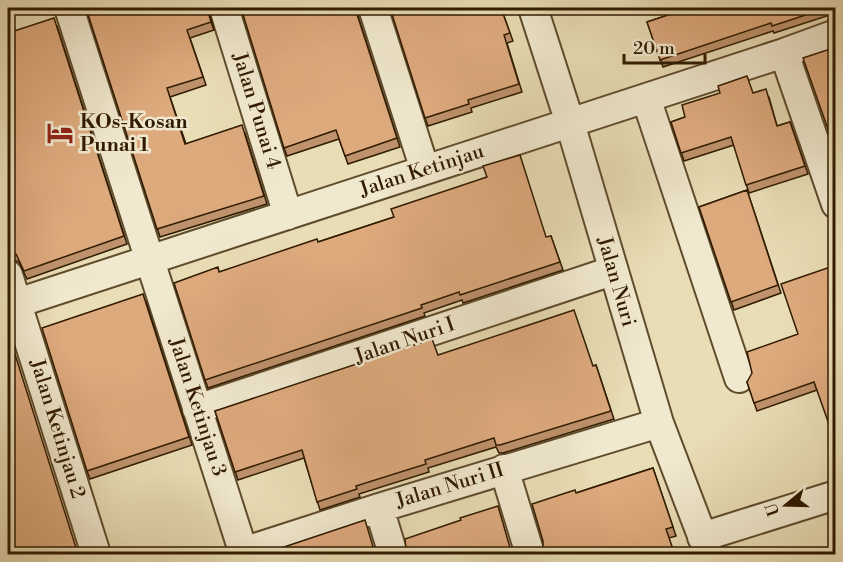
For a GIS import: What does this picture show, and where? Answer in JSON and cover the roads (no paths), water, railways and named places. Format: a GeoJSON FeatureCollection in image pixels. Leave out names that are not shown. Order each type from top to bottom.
{"type":"FeatureCollection","features":[{"type":"Feature","properties":{"kind":"street","name":"Jalan Ketinjau 3"},"geometry":{"type":"LineString","coordinates":[[69,8],[244,553]]}},
{"type":"Feature","properties":{"kind":"street","name":"Jalan Punai 4"},"geometry":{"type":"LineString","coordinates":[[224,8],[288,215]]}},
{"type":"Feature","properties":{"kind":"street"},"geometry":{"type":"LineString","coordinates":[[373,8],[425,170]]}},
{"type":"Feature","properties":{"kind":"street","name":"Jalan Nuri"},"geometry":{"type":"LineString","coordinates":[[533,8],[570,123],[612,271],[659,423],[705,546]]}},
{"type":"Feature","properties":{"kind":"street","name":"Jalan Ketinjau"},"geometry":{"type":"LineString","coordinates":[[12,305],[784,53],[836,34]]}},
{"type":"Feature","properties":{"kind":"street"},"geometry":{"type":"LineString","coordinates":[[784,53],[836,204]]}},
{"type":"Feature","properties":{"kind":"street"},"geometry":{"type":"LineString","coordinates":[[646,98],[740,378]]}},
{"type":"Feature","properties":{"kind":"street","name":"Jalan Nuri I"},"geometry":{"type":"LineString","coordinates":[[197,409],[612,271]]}},
{"type":"Feature","properties":{"kind":"street","name":"Jalan Ketinjau 2"},"geometry":{"type":"LineString","coordinates":[[8,275],[12,305],[96,555]]}},
{"type":"Feature","properties":{"kind":"street","name":"Jalan Nuri II"},"geometry":{"type":"LineString","coordinates":[[244,553],[379,508],[659,423]]}},
{"type":"Feature","properties":{"kind":"street"},"geometry":{"type":"LineString","coordinates":[[504,469],[530,555]]}},
{"type":"Feature","properties":{"kind":"street"},"geometry":{"type":"LineString","coordinates":[[705,546],[836,495]]}},
{"type":"Feature","properties":{"kind":"street"},"geometry":{"type":"LineString","coordinates":[[379,508],[393,555]]}},
{"type":"Feature","properties":{"kind":"place","name":"KOs-Kosan Punai 1"},"geometry":{"type":"Point","coordinates":[60,133]}}]}
